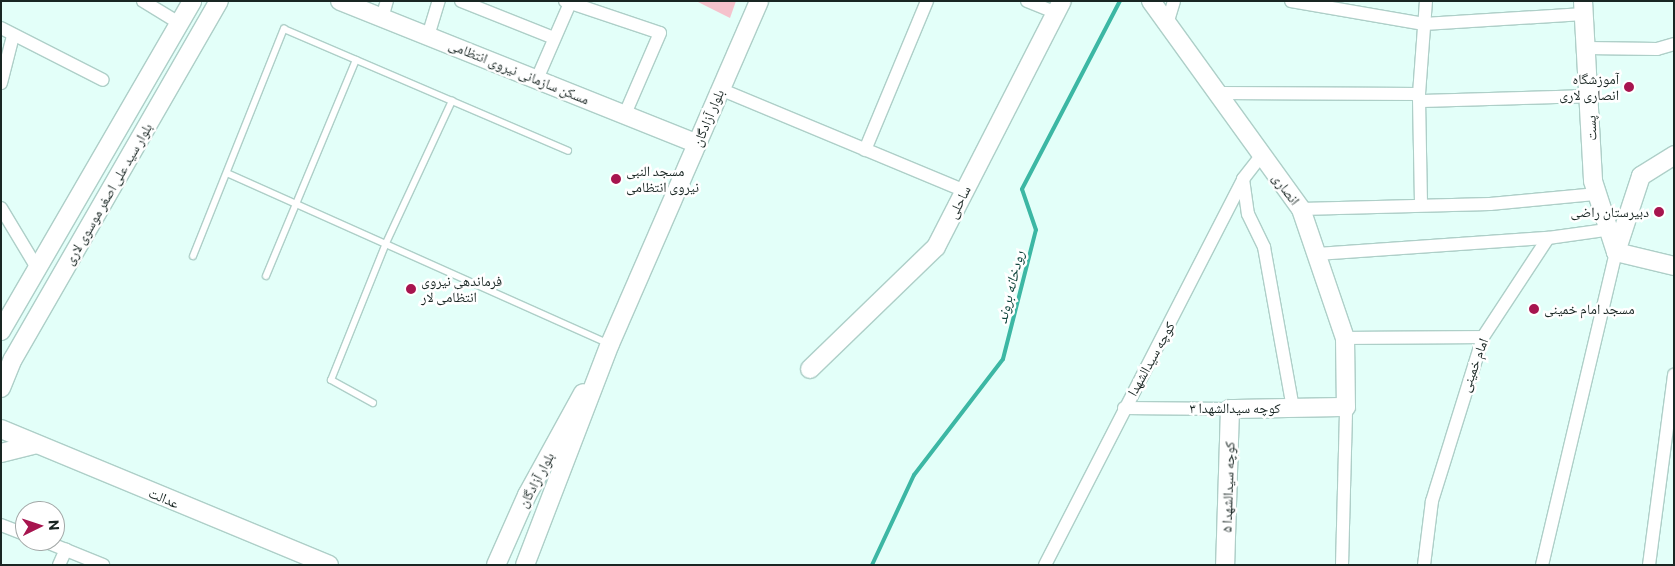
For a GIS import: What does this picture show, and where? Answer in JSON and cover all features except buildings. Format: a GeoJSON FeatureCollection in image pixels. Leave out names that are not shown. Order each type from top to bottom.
{"type":"FeatureCollection","features":[{"type":"Feature","properties":{"kind":"main road","name":"بلوار سید علی اصغر موسوی لاری"},"geometry":{"type":"LineString","coordinates":[[1,331],[192,1]]}},
{"type":"Feature","properties":{"kind":"main road","name":"بلوار سید علی اصغر موسوی لاری"},"geometry":{"type":"LineString","coordinates":[[1,388],[13,359],[219,1]]}},
{"type":"Feature","properties":{"kind":"main road","name":"مسکن سازمانی نیروی انتظامی"},"geometry":{"type":"LineString","coordinates":[[340,1],[384,9],[428,36],[696,144]]}},
{"type":"Feature","properties":{"kind":"main road","name":"بلوار آزادگان"},"geometry":{"type":"LineString","coordinates":[[525,565],[610,344],[759,1]]}},
{"type":"Feature","properties":{"kind":"main road","name":"انصاری"},"geometry":{"type":"LineString","coordinates":[[1151,1],[1164,22],[1220,93],[1261,156],[1301,209],[1345,338],[1346,407]]}},
{"type":"Feature","properties":{"kind":"main road","name":"ساحلی"},"geometry":{"type":"LineString","coordinates":[[810,369],[936,247],[1060,7]]}},
{"type":"Feature","properties":{"kind":"main road","name":"پست"},"geometry":{"type":"LineString","coordinates":[[1584,8],[1595,194],[1606,230],[1616,252]]}},
{"type":"Feature","properties":{"kind":"main road"},"geometry":{"type":"LineString","coordinates":[[1673,158],[1641,176],[1616,252],[1674,266]]}},
{"type":"Feature","properties":{"kind":"main road","name":"بلوار آزادگان"},"geometry":{"type":"LineString","coordinates":[[496,565],[527,495],[610,344]]}},
{"type":"Feature","properties":{"kind":"main road","name":"کوچه سیدالشهدا ۳"},"geometry":{"type":"LineString","coordinates":[[1230,409],[1346,407]]}},
{"type":"Feature","properties":{"kind":"main road","name":"کوچه سیدالشهدا ۵"},"geometry":{"type":"LineString","coordinates":[[1225,565],[1230,409]]}},
{"type":"Feature","properties":{"kind":"main road","name":"عدالت"},"geometry":{"type":"LineString","coordinates":[[1,429],[329,565]]}},
{"type":"Feature","properties":{"kind":"main road"},"geometry":{"type":"LineString","coordinates":[[1,453],[36,444]]}},
{"type":"Feature","properties":{"kind":"street"},"geometry":{"type":"LineString","coordinates":[[142,1],[180,23]]}},
{"type":"Feature","properties":{"kind":"street"},"geometry":{"type":"LineString","coordinates":[[428,36],[439,1]]}},
{"type":"Feature","properties":{"kind":"street"},"geometry":{"type":"LineString","coordinates":[[461,1],[554,38]]}},
{"type":"Feature","properties":{"kind":"street"},"geometry":{"type":"LineString","coordinates":[[866,150],[927,1]]}},
{"type":"Feature","properties":{"kind":"street"},"geometry":{"type":"LineString","coordinates":[[1027,1],[1060,7]]}},
{"type":"Feature","properties":{"kind":"street"},"geometry":{"type":"LineString","coordinates":[[1164,22],[1174,1]]}},
{"type":"Feature","properties":{"kind":"street"},"geometry":{"type":"LineString","coordinates":[[1291,1],[1424,24],[1584,8]]}},
{"type":"Feature","properties":{"kind":"street"},"geometry":{"type":"LineString","coordinates":[[1421,204],[1420,97],[1426,1]]}},
{"type":"Feature","properties":{"kind":"street"},"geometry":{"type":"LineString","coordinates":[[537,79],[567,2],[660,33],[625,114]]}},
{"type":"Feature","properties":{"kind":"street"},"geometry":{"type":"LineString","coordinates":[[1,28],[13,36],[103,80]]}},
{"type":"Feature","properties":{"kind":"street"},"geometry":{"type":"LineString","coordinates":[[1,83],[13,36]]}},
{"type":"Feature","properties":{"kind":"street"},"geometry":{"type":"LineString","coordinates":[[1586,48],[1657,49],[1674,44]]}},
{"type":"Feature","properties":{"kind":"street"},"geometry":{"type":"LineString","coordinates":[[720,90],[965,191]]}},
{"type":"Feature","properties":{"kind":"street"},"geometry":{"type":"LineString","coordinates":[[1220,93],[1420,97],[1590,96]]}},
{"type":"Feature","properties":{"kind":"street","name":"کوچه سیدالشهدا"},"geometry":{"type":"LineString","coordinates":[[1045,565],[1243,179],[1261,156]]}},
{"type":"Feature","properties":{"kind":"street"},"geometry":{"type":"LineString","coordinates":[[1243,179],[1248,214],[1264,247],[1294,408]]}},
{"type":"Feature","properties":{"kind":"street"},"geometry":{"type":"LineString","coordinates":[[1301,209],[1421,204],[1490,204],[1595,194]]}},
{"type":"Feature","properties":{"kind":"street"},"geometry":{"type":"LineString","coordinates":[[1,208],[37,268]]}},
{"type":"Feature","properties":{"kind":"street"},"geometry":{"type":"LineString","coordinates":[[1317,254],[1548,238],[1606,230]]}},
{"type":"Feature","properties":{"kind":"street","name":"امام خمینی"},"geometry":{"type":"LineString","coordinates":[[1424,565],[1432,501],[1483,337],[1548,238]]}},
{"type":"Feature","properties":{"kind":"street"},"geometry":{"type":"LineString","coordinates":[[1542,565],[1616,252]]}},
{"type":"Feature","properties":{"kind":"street"},"geometry":{"type":"LineString","coordinates":[[1345,338],[1483,337]]}},
{"type":"Feature","properties":{"kind":"street"},"geometry":{"type":"LineString","coordinates":[[1649,565],[1669,454],[1674,374]]}},
{"type":"Feature","properties":{"kind":"street"},"geometry":{"type":"LineString","coordinates":[[1342,565],[1346,407]]}},
{"type":"Feature","properties":{"kind":"street","name":"کوچه سیدالشهدا ۳"},"geometry":{"type":"LineString","coordinates":[[1124,408],[1230,409]]}},
{"type":"Feature","properties":{"kind":"street"},"geometry":{"type":"LineString","coordinates":[[1,525],[15,530]]}},
{"type":"Feature","properties":{"kind":"street"},"geometry":{"type":"LineString","coordinates":[[59,565],[66,549],[103,565]]}},
{"type":"Feature","properties":{"kind":"lane"},"geometry":{"type":"LineString","coordinates":[[193,256],[229,174],[284,29],[568,151]]}},
{"type":"Feature","properties":{"kind":"lane"},"geometry":{"type":"LineString","coordinates":[[266,276],[356,60]]}},
{"type":"Feature","properties":{"kind":"lane"},"geometry":{"type":"LineString","coordinates":[[373,403],[331,380],[386,243],[452,101]]}},
{"type":"Feature","properties":{"kind":"lane"},"geometry":{"type":"LineString","coordinates":[[229,174],[610,344]]}},
{"type":"Feature","properties":{"kind":"shaded area"},"geometry":{"type":"Polygon","coordinates":[[[696,1],[736,1],[730,18],[696,1]]]}},
{"type":"Feature","properties":{"kind":"waterway","name":"رودخانه بروند"},"geometry":{"type":"LineString","coordinates":[[872,565],[914,475],[1003,359],[1036,230],[1022,189],[1120,1]]}},
{"type":"Feature","properties":{"kind":"place","name":"آموزشگاه انصاری لاری"},"geometry":{"type":"Point","coordinates":[1629,87]}},
{"type":"Feature","properties":{"kind":"place","name":"مسجد النبی نیروی انتظامی"},"geometry":{"type":"Point","coordinates":[616,179]}},
{"type":"Feature","properties":{"kind":"place","name":"دبیرستان راضی"},"geometry":{"type":"Point","coordinates":[1659,212]}},
{"type":"Feature","properties":{"kind":"place","name":"فرماندهی نیروی انتظامی لار"},"geometry":{"type":"Point","coordinates":[411,289]}},
{"type":"Feature","properties":{"kind":"place","name":"مسجد امام خمینی"},"geometry":{"type":"Point","coordinates":[1534,309]}}]}
